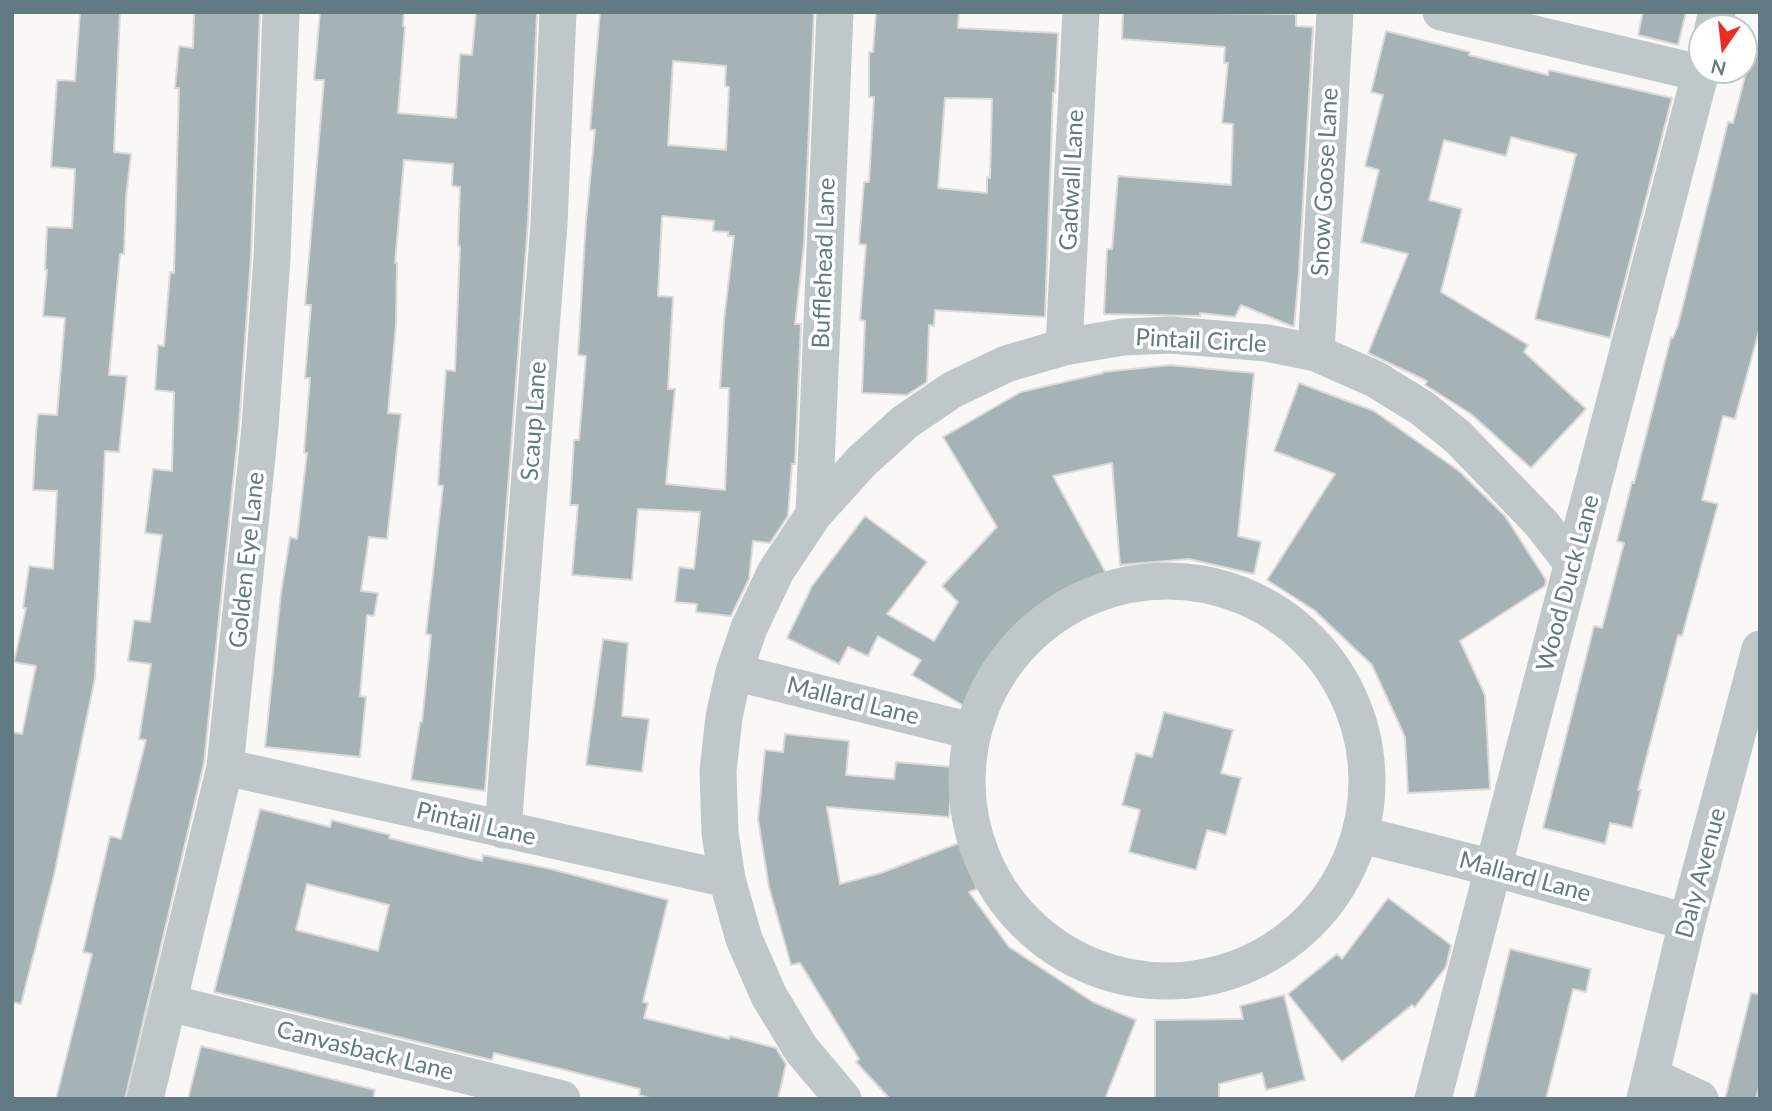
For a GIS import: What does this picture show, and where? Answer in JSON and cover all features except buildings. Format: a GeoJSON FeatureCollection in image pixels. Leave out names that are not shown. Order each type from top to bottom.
{"type":"FeatureCollection","features":[{"type":"Feature","properties":{"kind":"street","name":"Golden Eye Lane"},"geometry":{"type":"LineString","coordinates":[[145,1099],[225,767],[260,427],[272,258],[281,12]]}},
{"type":"Feature","properties":{"kind":"street","name":"Scaup Lane"},"geometry":{"type":"LineString","coordinates":[[503,830],[549,223],[558,12]]}},
{"type":"Feature","properties":{"kind":"street","name":"Bufflehead Lane"},"geometry":{"type":"LineString","coordinates":[[814,514],[835,12]]}},
{"type":"Feature","properties":{"kind":"street","name":"Gadwall Lane"},"geometry":{"type":"LineString","coordinates":[[1064,347],[1080,12]]}},
{"type":"Feature","properties":{"kind":"street","name":"Snow Goose Lane"},"geometry":{"type":"LineString","coordinates":[[1315,352],[1335,12]]}},
{"type":"Feature","properties":{"kind":"street"},"geometry":{"type":"LineString","coordinates":[[1441,12],[1688,67]]}},
{"type":"Feature","properties":{"kind":"street","name":"Wood Duck Lane"},"geometry":{"type":"LineString","coordinates":[[1433,1099],[1697,84]]}},
{"type":"Feature","properties":{"kind":"street","name":"Pintail Circle"},"geometry":{"type":"LineString","coordinates":[[843,1099],[801,1049],[769,996],[744,939],[727,879],[720,833],[718,771],[724,717],[734,672],[749,628],[776,571],[814,514],[861,462],[905,422],[952,390],[1006,365],[1064,347],[1123,337],[1170,335],[1267,343],[1315,352],[1376,379],[1422,408],[1458,437],[1541,523],[1573,564]]}},
{"type":"Feature","properties":{"kind":"street"},"geometry":{"type":"LineString","coordinates":[[1163,581],[1200,583],[1236,594],[1270,610],[1301,631],[1326,658],[1346,690],[1360,725],[1367,761],[1368,799],[1362,835],[1348,870],[1328,901],[1304,928],[1275,950],[1242,967],[1207,977],[1170,981],[1133,978],[1110,972],[1065,953],[1035,931],[1009,904],[989,874],[975,840],[968,804],[966,767],[971,731],[985,696],[1003,664],[1028,636],[1057,613],[1090,596],[1127,585],[1163,581]]}},
{"type":"Feature","properties":{"kind":"street","name":"Daly Avenue"},"geometry":{"type":"LineString","coordinates":[[1648,1088],[1688,922],[1760,649]]}},
{"type":"Feature","properties":{"kind":"street","name":"Mallard Lane"},"geometry":{"type":"LineString","coordinates":[[734,672],[971,731]]}},
{"type":"Feature","properties":{"kind":"street","name":"Pintail Lane"},"geometry":{"type":"LineString","coordinates":[[225,767],[727,879]]}},
{"type":"Feature","properties":{"kind":"street","name":"Mallard Lane"},"geometry":{"type":"LineString","coordinates":[[1362,835],[1688,922]]}},
{"type":"Feature","properties":{"kind":"street","name":"Canvasback Lane"},"geometry":{"type":"LineString","coordinates":[[169,1003],[562,1099]]}},
{"type":"Feature","properties":{"kind":"street"},"geometry":{"type":"LineString","coordinates":[[1648,1088],[1700,1099]]}}]}
